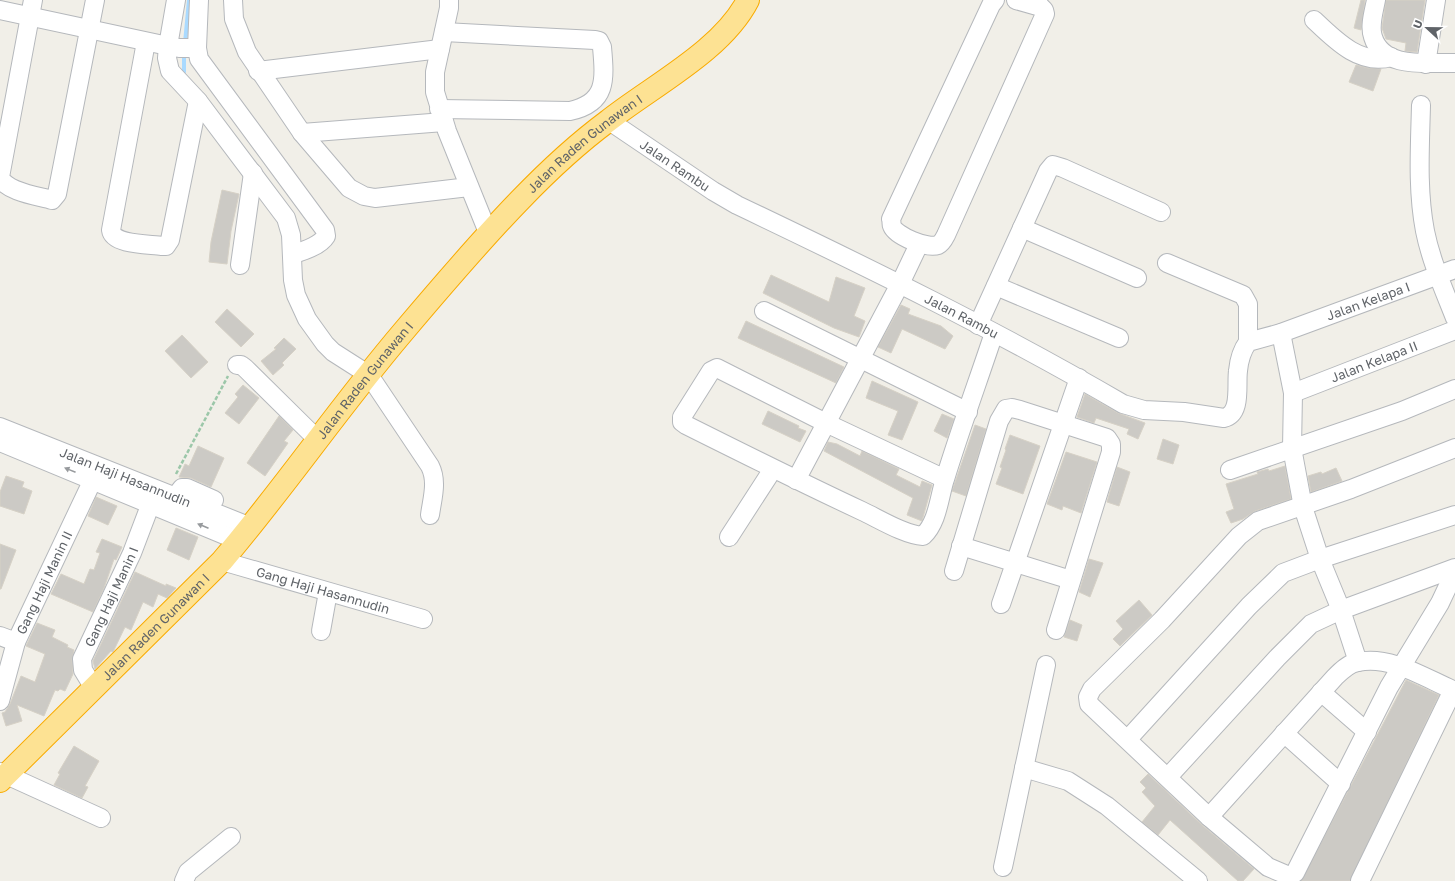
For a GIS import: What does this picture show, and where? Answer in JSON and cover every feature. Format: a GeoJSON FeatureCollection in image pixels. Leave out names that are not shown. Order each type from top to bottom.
{"type":"FeatureCollection","features":[{"type":"Feature","properties":{"kind":"highway","name":"Jalan Raden Gunawan I"},"geometry":{"type":"LineString","coordinates":[[2,776],[94,688],[222,561],[249,529],[402,332],[521,199],[608,120],[657,86],[727,30],[748,0]]}},
{"type":"Feature","properties":{"kind":"street"},"geometry":{"type":"LineString","coordinates":[[32,8],[0,177],[5,184],[19,192],[52,200],[57,194],[95,0]]}},
{"type":"Feature","properties":{"kind":"street"},"geometry":{"type":"LineString","coordinates":[[176,0],[183,48]]}},
{"type":"Feature","properties":{"kind":"street"},"geometry":{"type":"LineString","coordinates":[[199,0],[183,48],[167,58],[170,70],[198,101],[253,173],[286,218],[290,231],[304,250]]}},
{"type":"Feature","properties":{"kind":"street"},"geometry":{"type":"LineString","coordinates":[[233,0],[234,19],[239,33],[258,70],[302,134],[349,188],[364,196],[375,198],[469,187]]}},
{"type":"Feature","properties":{"kind":"street"},"geometry":{"type":"LineString","coordinates":[[449,0],[435,83],[435,92],[442,116],[489,235]]}},
{"type":"Feature","properties":{"kind":"street"},"geometry":{"type":"LineString","coordinates":[[995,0],[891,219],[892,226],[898,232],[919,244],[935,246],[940,244],[946,235],[1045,14],[1041,7],[1016,0]]}},
{"type":"Feature","properties":{"kind":"street"},"geometry":{"type":"LineString","coordinates":[[1376,0],[1373,36],[1376,43],[1391,57]]}},
{"type":"Feature","properties":{"kind":"street"},"geometry":{"type":"LineString","coordinates":[[1426,64],[1436,0]]}},
{"type":"Feature","properties":{"kind":"street"},"geometry":{"type":"LineString","coordinates":[[0,10],[32,8],[89,29],[146,42],[183,48],[202,64],[324,228],[326,233],[324,239],[304,250],[293,280],[296,295],[307,319],[325,344],[333,352],[369,375],[434,474],[430,515]]}},
{"type":"Feature","properties":{"kind":"street"},"geometry":{"type":"LineString","coordinates":[[1314,20],[1336,40],[1362,56],[1380,60],[1391,57],[1426,64],[1455,62]]}},
{"type":"Feature","properties":{"kind":"street"},"geometry":{"type":"LineString","coordinates":[[258,70],[442,40],[595,40],[599,41],[602,47],[602,86],[599,96],[590,104],[570,111],[442,116],[302,134]]}},
{"type":"Feature","properties":{"kind":"street"},"geometry":{"type":"LineString","coordinates":[[146,42],[111,230],[112,234],[117,239],[162,246],[166,246],[170,240],[198,101]]}},
{"type":"Feature","properties":{"kind":"street"},"geometry":{"type":"LineString","coordinates":[[1421,105],[1419,180],[1425,231],[1438,275],[1455,318]]}},
{"type":"Feature","properties":{"kind":"street","name":"Jalan Rambu"},"geometry":{"type":"LineString","coordinates":[[608,120],[713,191],[778,225],[900,284],[1133,408],[1184,412],[1224,418],[1230,417],[1236,405],[1241,358],[1248,342]]}},
{"type":"Feature","properties":{"kind":"street"},"geometry":{"type":"LineString","coordinates":[[945,479],[826,423],[719,369],[713,369],[682,417],[682,422],[796,480],[898,527],[924,536],[929,531],[934,519],[945,479],[968,412],[996,286],[1048,171],[1053,165],[1063,168],[1161,212]]}},
{"type":"Feature","properties":{"kind":"street"},"geometry":{"type":"LineString","coordinates":[[240,265],[253,173]]}},
{"type":"Feature","properties":{"kind":"street"},"geometry":{"type":"LineString","coordinates":[[1022,228],[1137,278]]}},
{"type":"Feature","properties":{"kind":"street"},"geometry":{"type":"LineString","coordinates":[[796,480],[900,284],[919,244]]}},
{"type":"Feature","properties":{"kind":"street"},"geometry":{"type":"LineString","coordinates":[[1167,263],[1243,295],[1248,304],[1248,342],[1281,333],[1293,393],[1292,448],[1303,507],[1320,559],[1341,610],[1358,662]]}},
{"type":"Feature","properties":{"kind":"street","name":"Jalan Kelapa I"},"geometry":{"type":"LineString","coordinates":[[1281,333],[1455,269]]}},
{"type":"Feature","properties":{"kind":"street"},"geometry":{"type":"LineString","coordinates":[[996,286],[1118,338]]}},
{"type":"Feature","properties":{"kind":"street"},"geometry":{"type":"LineString","coordinates":[[764,311],[968,412]]}},
{"type":"Feature","properties":{"kind":"street","name":"Jalan Kelapa II"},"geometry":{"type":"LineString","coordinates":[[1293,393],[1455,330]]}},
{"type":"Feature","properties":{"kind":"street"},"geometry":{"type":"LineString","coordinates":[[237,365],[241,365],[245,368],[318,440]]}},
{"type":"Feature","properties":{"kind":"street"},"geometry":{"type":"LineString","coordinates":[[1001,604],[1079,378]]}},
{"type":"Feature","properties":{"kind":"street"},"geometry":{"type":"LineString","coordinates":[[1230,470],[1402,411],[1455,389]]}},
{"type":"Feature","properties":{"kind":"street"},"geometry":{"type":"LineString","coordinates":[[954,571],[1002,413],[1012,408],[1064,423],[1107,438],[1111,444],[1111,452],[1056,630]]}},
{"type":"Feature","properties":{"kind":"street","name":"Jalan Haji Hasannudin"},"geometry":{"type":"LineString","coordinates":[[0,427],[13,442],[96,473],[162,500],[249,529]]}},
{"type":"Feature","properties":{"kind":"street"},"geometry":{"type":"LineString","coordinates":[[1455,448],[1303,507],[1258,521],[1239,536],[1162,620],[1092,689],[1088,696],[1089,704],[1092,709],[1128,739],[1168,777],[1266,874],[1289,876],[1295,872],[1400,668],[1440,603],[1455,571]]}},
{"type":"Feature","properties":{"kind":"street"},"geometry":{"type":"LineString","coordinates":[[728,537],[772,468]]}},
{"type":"Feature","properties":{"kind":"street","name":"Gang Haji Manin II"},"geometry":{"type":"LineString","coordinates":[[0,701],[8,639],[96,473]]}},
{"type":"Feature","properties":{"kind":"street"},"geometry":{"type":"LineString","coordinates":[[162,500],[182,488],[187,488],[249,529]]}},
{"type":"Feature","properties":{"kind":"street","name":"Gang Haji Manin I"},"geometry":{"type":"LineString","coordinates":[[94,688],[83,670],[82,659],[132,553],[162,500]]}},
{"type":"Feature","properties":{"kind":"street"},"geometry":{"type":"LineString","coordinates":[[1128,739],[1249,606],[1283,573],[1320,559],[1455,515]]}},
{"type":"Feature","properties":{"kind":"street"},"geometry":{"type":"LineString","coordinates":[[961,546],[1071,580]]}},
{"type":"Feature","properties":{"kind":"street","name":"Gang Haji Hasannudin"},"geometry":{"type":"LineString","coordinates":[[222,561],[423,619]]}},
{"type":"Feature","properties":{"kind":"street"},"geometry":{"type":"LineString","coordinates":[[1168,777],[1277,658],[1311,624],[1341,610],[1455,568]]}},
{"type":"Feature","properties":{"kind":"street"},"geometry":{"type":"LineString","coordinates":[[321,631],[328,592]]}},
{"type":"Feature","properties":{"kind":"street"},"geometry":{"type":"LineString","coordinates":[[1209,817],[1344,668],[1358,662],[1387,663],[1453,690],[1360,881]]}},
{"type":"Feature","properties":{"kind":"street"},"geometry":{"type":"LineString","coordinates":[[1003,867],[1046,665]]}},
{"type":"Feature","properties":{"kind":"street"},"geometry":{"type":"LineString","coordinates":[[1321,692],[1367,732]]}},
{"type":"Feature","properties":{"kind":"street"},"geometry":{"type":"LineString","coordinates":[[1284,734],[1341,784]]}},
{"type":"Feature","properties":{"kind":"street"},"geometry":{"type":"LineString","coordinates":[[1024,768],[1068,781],[1107,806],[1181,875],[1198,881]]}},
{"type":"Feature","properties":{"kind":"street"},"geometry":{"type":"LineString","coordinates":[[2,776],[101,818]]}},
{"type":"Feature","properties":{"kind":"street"},"geometry":{"type":"LineString","coordinates":[[184,881],[188,872],[231,837]]}},
{"type":"Feature","properties":{"kind":"path"},"geometry":{"type":"LineString","coordinates":[[162,500],[233,368],[237,365]]}},
{"type":"Feature","properties":{"kind":"building"},"geometry":{"type":"Polygon","coordinates":[[[1361,0],[1365,0],[1361,30],[1354,28],[1361,0]]]}},
{"type":"Feature","properties":{"kind":"building"},"geometry":{"type":"Polygon","coordinates":[[[1386,0],[1425,0],[1417,52],[1405,51],[1406,43],[1386,39],[1382,28],[1386,0]]]}},
{"type":"Feature","properties":{"kind":"building"},"geometry":{"type":"Polygon","coordinates":[[[1356,65],[1381,69],[1373,91],[1349,82],[1356,65]]]}},
{"type":"Feature","properties":{"kind":"building"},"geometry":{"type":"Polygon","coordinates":[[[222,190],[239,194],[231,231],[227,264],[209,262],[211,242],[222,190]]]}},
{"type":"Feature","properties":{"kind":"building"},"geometry":{"type":"Polygon","coordinates":[[[771,275],[829,302],[836,277],[865,288],[854,316],[865,321],[859,337],[834,328],[763,293],[771,275]]]}},
{"type":"Feature","properties":{"kind":"building"},"geometry":{"type":"Polygon","coordinates":[[[901,305],[910,309],[908,314],[941,326],[953,336],[945,349],[902,329],[891,353],[878,347],[901,305]]]}},
{"type":"Feature","properties":{"kind":"building"},"geometry":{"type":"Polygon","coordinates":[[[227,309],[254,334],[241,347],[215,322],[227,309]]]}},
{"type":"Feature","properties":{"kind":"building"},"geometry":{"type":"Polygon","coordinates":[[[746,321],[844,367],[836,383],[738,338],[746,321]]]}},
{"type":"Feature","properties":{"kind":"building"},"geometry":{"type":"Polygon","coordinates":[[[182,335],[208,362],[191,378],[165,351],[182,335]]]}},
{"type":"Feature","properties":{"kind":"building"},"geometry":{"type":"Polygon","coordinates":[[[284,338],[296,349],[282,363],[284,365],[273,375],[261,361],[276,349],[274,348],[284,338]]]}},
{"type":"Feature","properties":{"kind":"building"},"geometry":{"type":"Polygon","coordinates":[[[872,381],[918,402],[902,440],[888,435],[898,411],[866,398],[872,381]]]}},
{"type":"Feature","properties":{"kind":"building"},"geometry":{"type":"Polygon","coordinates":[[[243,385],[259,398],[239,424],[225,413],[238,397],[235,394],[243,385]]]}},
{"type":"Feature","properties":{"kind":"building"},"geometry":{"type":"Polygon","coordinates":[[[1085,394],[1118,413],[1145,423],[1138,439],[1127,434],[1129,429],[1096,418],[1094,423],[1077,417],[1085,394]]]}},
{"type":"Feature","properties":{"kind":"building"},"geometry":{"type":"Polygon","coordinates":[[[768,411],[806,431],[800,442],[762,424],[768,411]]]}},
{"type":"Feature","properties":{"kind":"building"},"geometry":{"type":"Polygon","coordinates":[[[942,414],[954,419],[947,438],[934,431],[942,414]]]}},
{"type":"Feature","properties":{"kind":"building"},"geometry":{"type":"Polygon","coordinates":[[[279,416],[293,430],[284,441],[288,443],[265,476],[247,463],[279,416]]]}},
{"type":"Feature","properties":{"kind":"building"},"geometry":{"type":"Polygon","coordinates":[[[975,425],[986,429],[966,496],[952,491],[975,425]]]}},
{"type":"Feature","properties":{"kind":"building"},"geometry":{"type":"Polygon","coordinates":[[[1010,435],[1040,446],[1023,494],[996,484],[1002,468],[1000,467],[1010,435]]]}},
{"type":"Feature","properties":{"kind":"building"},"geometry":{"type":"Polygon","coordinates":[[[1163,439],[1179,445],[1173,464],[1157,459],[1163,439]]]}},
{"type":"Feature","properties":{"kind":"building"},"geometry":{"type":"Polygon","coordinates":[[[828,442],[837,444],[860,456],[862,451],[899,469],[896,475],[920,487],[922,481],[932,485],[922,521],[907,515],[913,498],[824,451],[828,442]]]}},
{"type":"Feature","properties":{"kind":"building"},"geometry":{"type":"Polygon","coordinates":[[[198,446],[224,458],[211,487],[191,478],[179,477],[185,464],[189,466],[198,446]]]}},
{"type":"Feature","properties":{"kind":"building"},"geometry":{"type":"Polygon","coordinates":[[[1066,452],[1097,462],[1081,513],[1063,506],[1062,510],[1047,504],[1066,452]]]}},
{"type":"Feature","properties":{"kind":"building"},"geometry":{"type":"Polygon","coordinates":[[[1285,466],[1291,499],[1255,511],[1243,519],[1231,523],[1226,512],[1234,509],[1226,484],[1258,474],[1257,472],[1268,469],[1269,471],[1285,466]]]}},
{"type":"Feature","properties":{"kind":"building"},"geometry":{"type":"Polygon","coordinates":[[[1117,467],[1130,472],[1119,506],[1107,502],[1117,467]]]}},
{"type":"Feature","properties":{"kind":"building"},"geometry":{"type":"Polygon","coordinates":[[[1336,468],[1342,481],[1311,492],[1308,476],[1321,472],[1322,474],[1336,468]]]}},
{"type":"Feature","properties":{"kind":"building"},"geometry":{"type":"Polygon","coordinates":[[[6,476],[24,482],[22,487],[32,491],[24,514],[0,506],[0,492],[6,476]]]}},
{"type":"Feature","properties":{"kind":"building"},"geometry":{"type":"Polygon","coordinates":[[[96,497],[117,506],[108,525],[88,516],[96,497]]]}},
{"type":"Feature","properties":{"kind":"building"},"geometry":{"type":"Polygon","coordinates":[[[176,528],[198,537],[189,560],[167,550],[176,528]]]}},
{"type":"Feature","properties":{"kind":"building"},"geometry":{"type":"Polygon","coordinates":[[[102,539],[122,547],[116,560],[114,559],[104,588],[93,612],[51,594],[61,574],[84,584],[90,569],[94,570],[100,553],[96,552],[102,539]]]}},
{"type":"Feature","properties":{"kind":"building"},"geometry":{"type":"Polygon","coordinates":[[[0,544],[16,550],[1,589],[0,589],[0,544]]]}},
{"type":"Feature","properties":{"kind":"building"},"geometry":{"type":"Polygon","coordinates":[[[1089,559],[1103,563],[1090,597],[1079,592],[1089,559]]]}},
{"type":"Feature","properties":{"kind":"building"},"geometry":{"type":"Polygon","coordinates":[[[135,572],[166,586],[166,584],[176,588],[167,598],[158,594],[153,607],[143,602],[131,630],[125,627],[113,652],[111,651],[95,669],[93,661],[135,572]]]}},
{"type":"Feature","properties":{"kind":"building"},"geometry":{"type":"Polygon","coordinates":[[[1139,600],[1152,615],[1120,646],[1113,639],[1123,629],[1116,621],[1139,600]]]}},
{"type":"Feature","properties":{"kind":"building"},"geometry":{"type":"Polygon","coordinates":[[[1070,620],[1082,625],[1077,641],[1064,637],[1070,620]]]}},
{"type":"Feature","properties":{"kind":"building"},"geometry":{"type":"Polygon","coordinates":[[[37,623],[55,630],[52,637],[68,645],[67,647],[74,650],[72,660],[73,674],[65,691],[60,689],[58,691],[55,690],[44,716],[17,705],[22,721],[6,726],[2,713],[5,712],[10,704],[21,676],[35,682],[45,654],[26,646],[37,623]]]}},
{"type":"Feature","properties":{"kind":"building"},"geometry":{"type":"Polygon","coordinates":[[[1406,680],[1439,695],[1350,881],[1301,881],[1406,680]]]}},
{"type":"Feature","properties":{"kind":"building"},"geometry":{"type":"Polygon","coordinates":[[[74,746],[99,761],[85,786],[88,787],[82,798],[54,785],[60,774],[58,773],[74,746]]]}},
{"type":"Feature","properties":{"kind":"building"},"geometry":{"type":"Polygon","coordinates":[[[1148,774],[1202,825],[1254,869],[1243,881],[1238,881],[1170,820],[1158,835],[1142,822],[1155,806],[1142,792],[1146,788],[1140,782],[1148,774]]]}},
{"type":"Feature","properties":{"kind":"waterway"},"geometry":{"type":"LineString","coordinates":[[185,43],[189,0]]}},
{"type":"Feature","properties":{"kind":"waterway"},"geometry":{"type":"LineString","coordinates":[[184,52],[184,72]]}}]}
